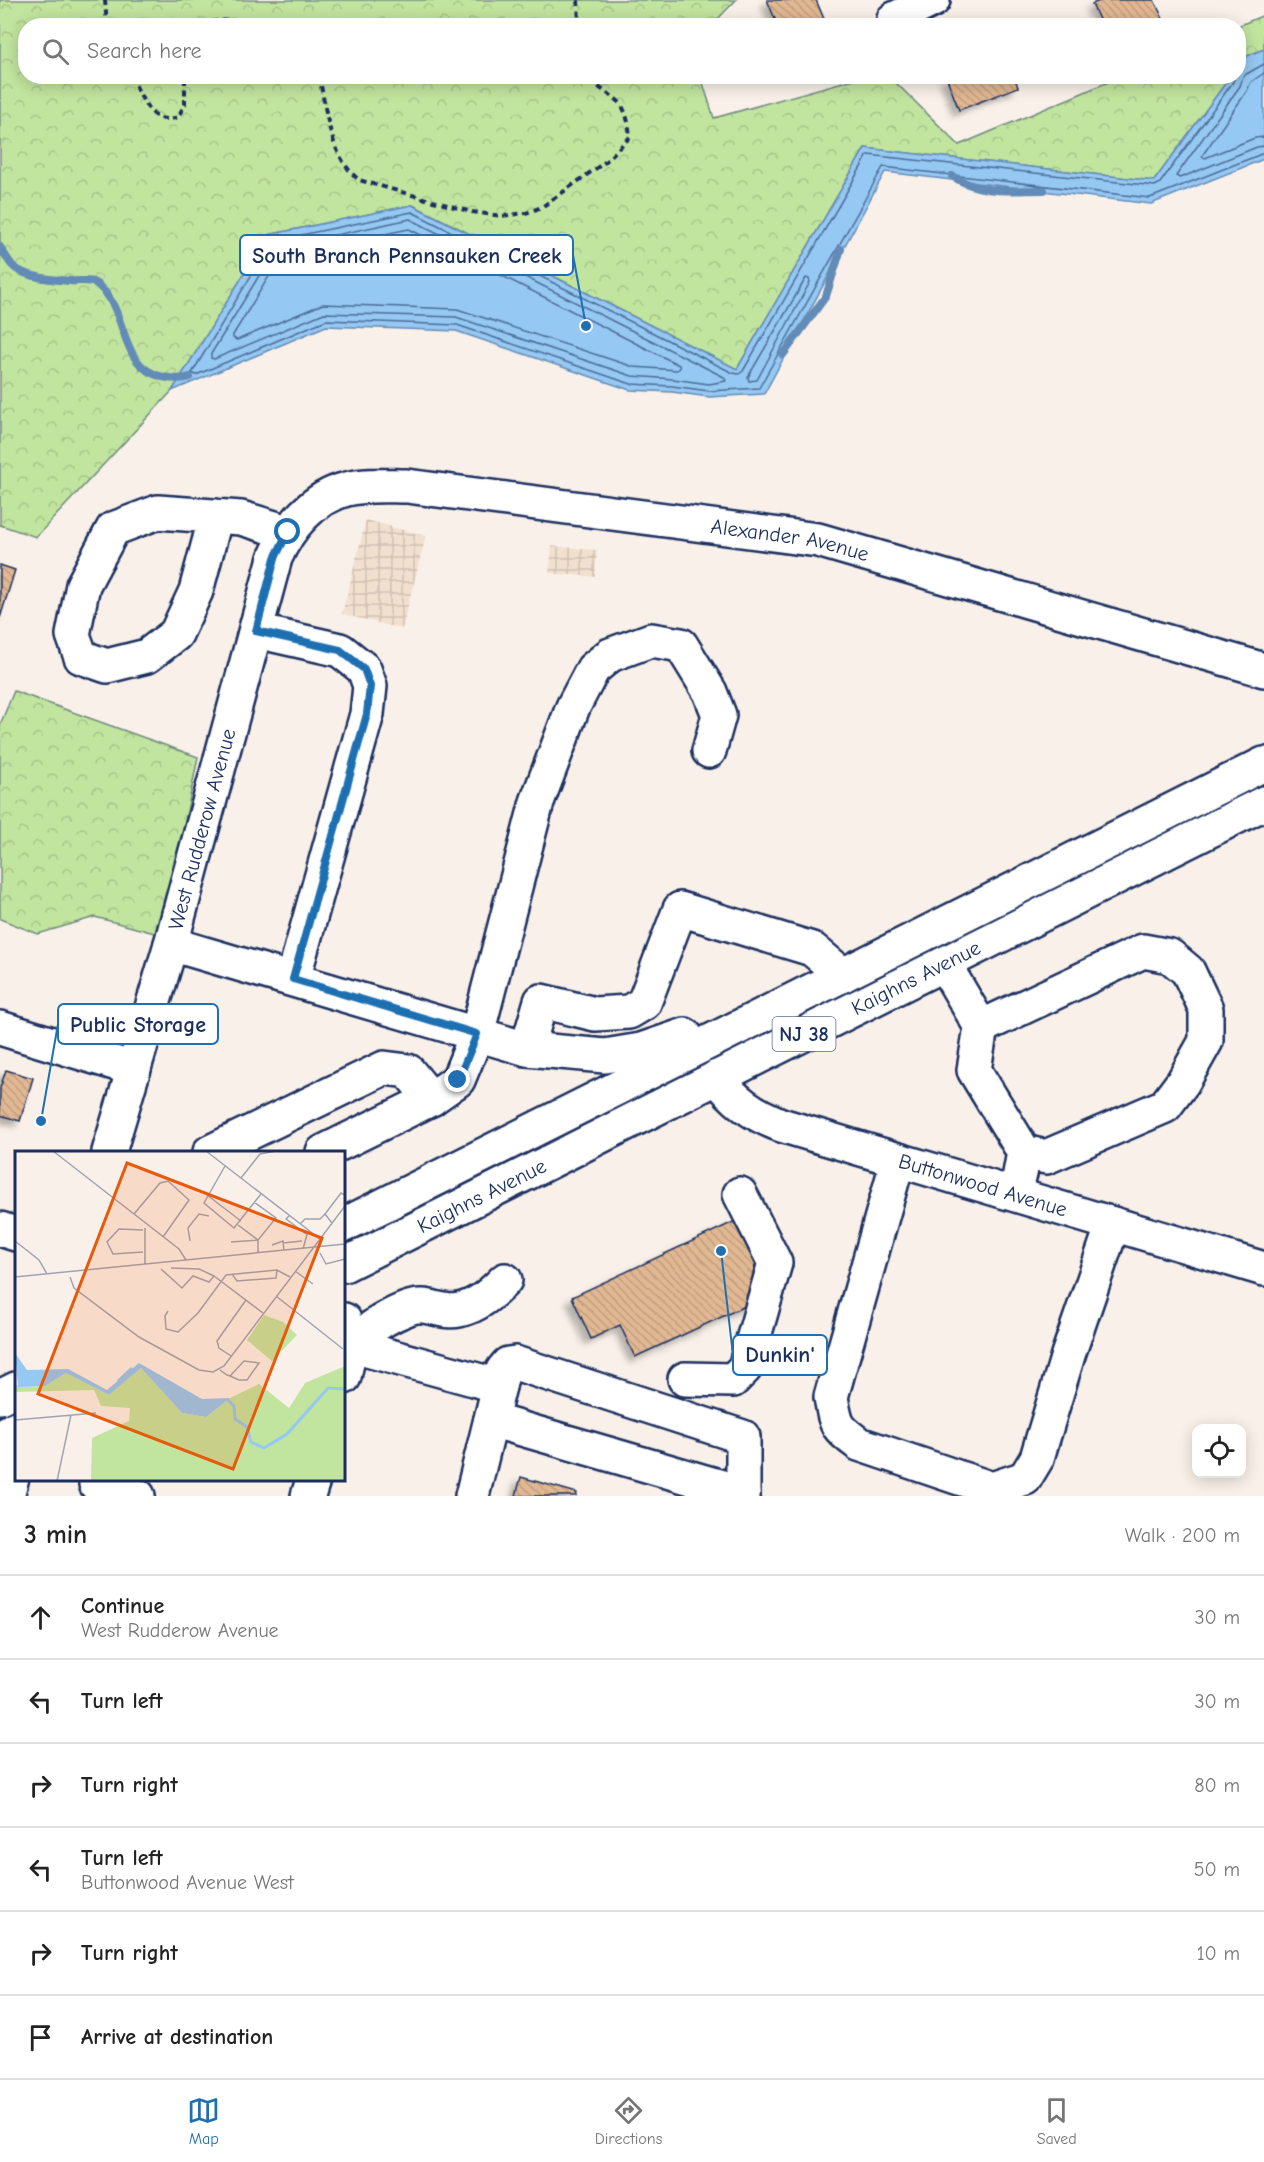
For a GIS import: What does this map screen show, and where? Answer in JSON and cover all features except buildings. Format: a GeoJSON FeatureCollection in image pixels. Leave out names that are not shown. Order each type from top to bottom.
{"type":"FeatureCollection","features":[{"type":"Feature","properties":{"kind":"main road"},"geometry":{"type":"LineString","coordinates":[[896,18],[933,0]]}},
{"type":"Feature","properties":{"kind":"main road","name":"Alexander Avenue"},"geometry":{"type":"LineString","coordinates":[[298,522],[333,494],[346,489],[407,486],[799,537],[848,548],[1264,670]]}},
{"type":"Feature","properties":{"kind":"main road"},"geometry":{"type":"LineString","coordinates":[[216,516],[196,591],[176,634],[147,656],[107,666],[81,657],[73,635],[83,585],[113,529],[158,512],[216,516],[298,522]]}},
{"type":"Feature","properties":{"kind":"main road","name":"West Rudderow Avenue"},"geometry":{"type":"LineString","coordinates":[[109,1151],[171,944],[275,558],[298,522]]}},
{"type":"Feature","properties":{"kind":"main road"},"geometry":{"type":"LineString","coordinates":[[256,631],[340,650],[364,669],[370,686],[367,714],[293,979]]}},
{"type":"Feature","properties":{"kind":"main road"},"geometry":{"type":"LineString","coordinates":[[325,1151],[431,1099],[458,1080],[477,1034],[537,802],[573,707],[592,669],[610,655],[651,640],[681,645],[710,692],[719,715],[709,751]]}},
{"type":"Feature","properties":{"kind":"main road","name":"Kaighns Avenue"},"geometry":{"type":"LineString","coordinates":[[345,1224],[1264,764]]}},
{"type":"Feature","properties":{"kind":"main road","name":"Kaighns Avenue"},"geometry":{"type":"LineString","coordinates":[[345,1264],[1264,803]]}},
{"type":"Feature","properties":{"kind":"main road"},"geometry":{"type":"LineString","coordinates":[[527,1048],[541,1001],[595,1014],[629,1012],[644,1003],[680,909],[812,949],[843,975]]}},
{"type":"Feature","properties":{"kind":"main road"},"geometry":{"type":"LineString","coordinates":[[171,944],[527,1048],[605,1056],[625,1054],[790,1001]]}},
{"type":"Feature","properties":{"kind":"main road"},"geometry":{"type":"LineString","coordinates":[[981,1027],[1143,951],[1170,957],[1188,971],[1206,1009],[1206,1041],[1183,1082],[1165,1106],[1046,1156],[1024,1152]]}},
{"type":"Feature","properties":{"kind":"main road"},"geometry":{"type":"LineString","coordinates":[[944,964],[981,1027],[974,1070],[1024,1152],[1016,1195]]}},
{"type":"Feature","properties":{"kind":"main road"},"geometry":{"type":"LineString","coordinates":[[0,1028],[134,1069]]}},
{"type":"Feature","properties":{"kind":"main road"},"geometry":{"type":"LineString","coordinates":[[212,1151],[384,1068],[408,1071],[431,1099]]}},
{"type":"Feature","properties":{"kind":"main road","name":"Buttonwood Avenue"},"geometry":{"type":"LineString","coordinates":[[717,1077],[735,1100],[763,1118],[1264,1269]]}},
{"type":"Feature","properties":{"kind":"main road"},"geometry":{"type":"LineString","coordinates":[[898,1160],[831,1397],[835,1421],[841,1431],[859,1444],[992,1489],[1025,1478],[1037,1458],[1068,1355],[1113,1224]]}},
{"type":"Feature","properties":{"kind":"main road"},"geometry":{"type":"LineString","coordinates":[[686,1379],[733,1380],[745,1368],[775,1263],[740,1194]]}},
{"type":"Feature","properties":{"kind":"main road"},"geometry":{"type":"LineString","coordinates":[[0,1229],[15,1234]]}},
{"type":"Feature","properties":{"kind":"main road"},"geometry":{"type":"LineString","coordinates":[[346,1357],[383,1320],[403,1309],[421,1305],[444,1311],[460,1310],[486,1298],[505,1280]]}},
{"type":"Feature","properties":{"kind":"main road"},"geometry":{"type":"LineString","coordinates":[[346,1357],[499,1386]]}},
{"type":"Feature","properties":{"kind":"main road"},"geometry":{"type":"LineString","coordinates":[[472,1496],[503,1370],[508,1364],[515,1363],[743,1437],[743,1494],[491,1420]]}},
{"type":"Feature","properties":{"kind":"main road"},"geometry":{"type":"LineString","coordinates":[[0,1397],[15,1390]]}},
{"type":"Feature","properties":{"kind":"main road"},"geometry":{"type":"LineString","coordinates":[[0,1437],[15,1429]]}},
{"type":"Feature","properties":{"kind":"main road"},"geometry":{"type":"LineString","coordinates":[[308,1496],[312,1481]]}},
{"type":"Feature","properties":{"kind":"main road"},"geometry":{"type":"LineString","coordinates":[[95,1486],[138,1496]]}},
{"type":"Feature","properties":{"kind":"path"},"geometry":{"type":"LineString","coordinates":[[105,0],[106,18]]}},
{"type":"Feature","properties":{"kind":"path"},"geometry":{"type":"LineString","coordinates":[[578,0],[579,18]]}},
{"type":"Feature","properties":{"kind":"path"},"geometry":{"type":"LineString","coordinates":[[135,84],[147,106],[157,118],[168,120],[178,117],[185,104],[185,84]]}},
{"type":"Feature","properties":{"kind":"path"},"geometry":{"type":"LineString","coordinates":[[321,84],[339,157],[346,170],[359,180],[472,212],[502,216],[526,213],[542,207],[605,162],[630,137],[629,122],[619,102],[603,92],[596,84]]}},
{"type":"Feature","properties":{"kind":"shaded area"},"geometry":{"type":"Polygon","coordinates":[[[366,520],[426,536],[402,629],[342,614],[366,520]]]}},
{"type":"Feature","properties":{"kind":"shaded area"},"geometry":{"type":"Polygon","coordinates":[[[552,546],[597,550],[595,577],[549,573],[552,546]]]}},
{"type":"Feature","properties":{"kind":"green space"},"geometry":{"type":"Polygon","coordinates":[[[0,0],[736,0],[719,18],[18,18],[18,84],[703,84],[714,118],[836,84],[897,84],[959,145],[1103,84],[1225,84],[1154,181],[865,148],[737,369],[413,205],[268,235],[172,391],[36,537],[0,525],[0,0]]]}},
{"type":"Feature","properties":{"kind":"green space"},"geometry":{"type":"Polygon","coordinates":[[[1264,15],[1264,49],[1246,56],[1246,23],[1264,15]]]}},
{"type":"Feature","properties":{"kind":"green space"},"geometry":{"type":"Polygon","coordinates":[[[14,691],[198,757],[162,935],[95,917],[38,934],[0,919],[0,725],[14,691]]]}},
{"type":"Feature","properties":{"kind":"water"},"geometry":{"type":"Polygon","coordinates":[[[1264,49],[1264,159],[1151,204],[885,172],[764,394],[709,397],[630,390],[456,331],[326,326],[172,391],[268,235],[412,205],[737,369],[865,148],[1154,181],[1225,84],[1246,84],[1246,57],[1264,49]]]}},
{"type":"Feature","properties":{"kind":"waterway"},"geometry":{"type":"LineString","coordinates":[[952,176],[985,189],[1044,190]]}},
{"type":"Feature","properties":{"kind":"waterway"},"geometry":{"type":"LineString","coordinates":[[0,247],[13,266],[24,273],[48,279],[90,281],[97,284],[116,311],[131,351],[138,362],[149,371],[163,377],[176,379],[190,377]]}},
{"type":"Feature","properties":{"kind":"waterway"},"geometry":{"type":"LineString","coordinates":[[783,355],[826,296],[841,249]]}},
{"type":"Feature","properties":{"kind":"place","name":"South Branch Pennsauken Creek"},"geometry":{"type":"Point","coordinates":[586,326]}},
{"type":"Feature","properties":{"kind":"place","name":"Public Storage"},"geometry":{"type":"Point","coordinates":[41,1121]}},
{"type":"Feature","properties":{"kind":"place","name":"Dunkin'"},"geometry":{"type":"Point","coordinates":[721,1251]}},
{"type":"Feature","properties":{"kind":"route"},"geometry":{"type":"LineString","coordinates":[[288,532],[275,558],[256,631],[340,650],[364,669],[370,686],[367,714],[293,979],[477,1034],[458,1080]]}}]}
